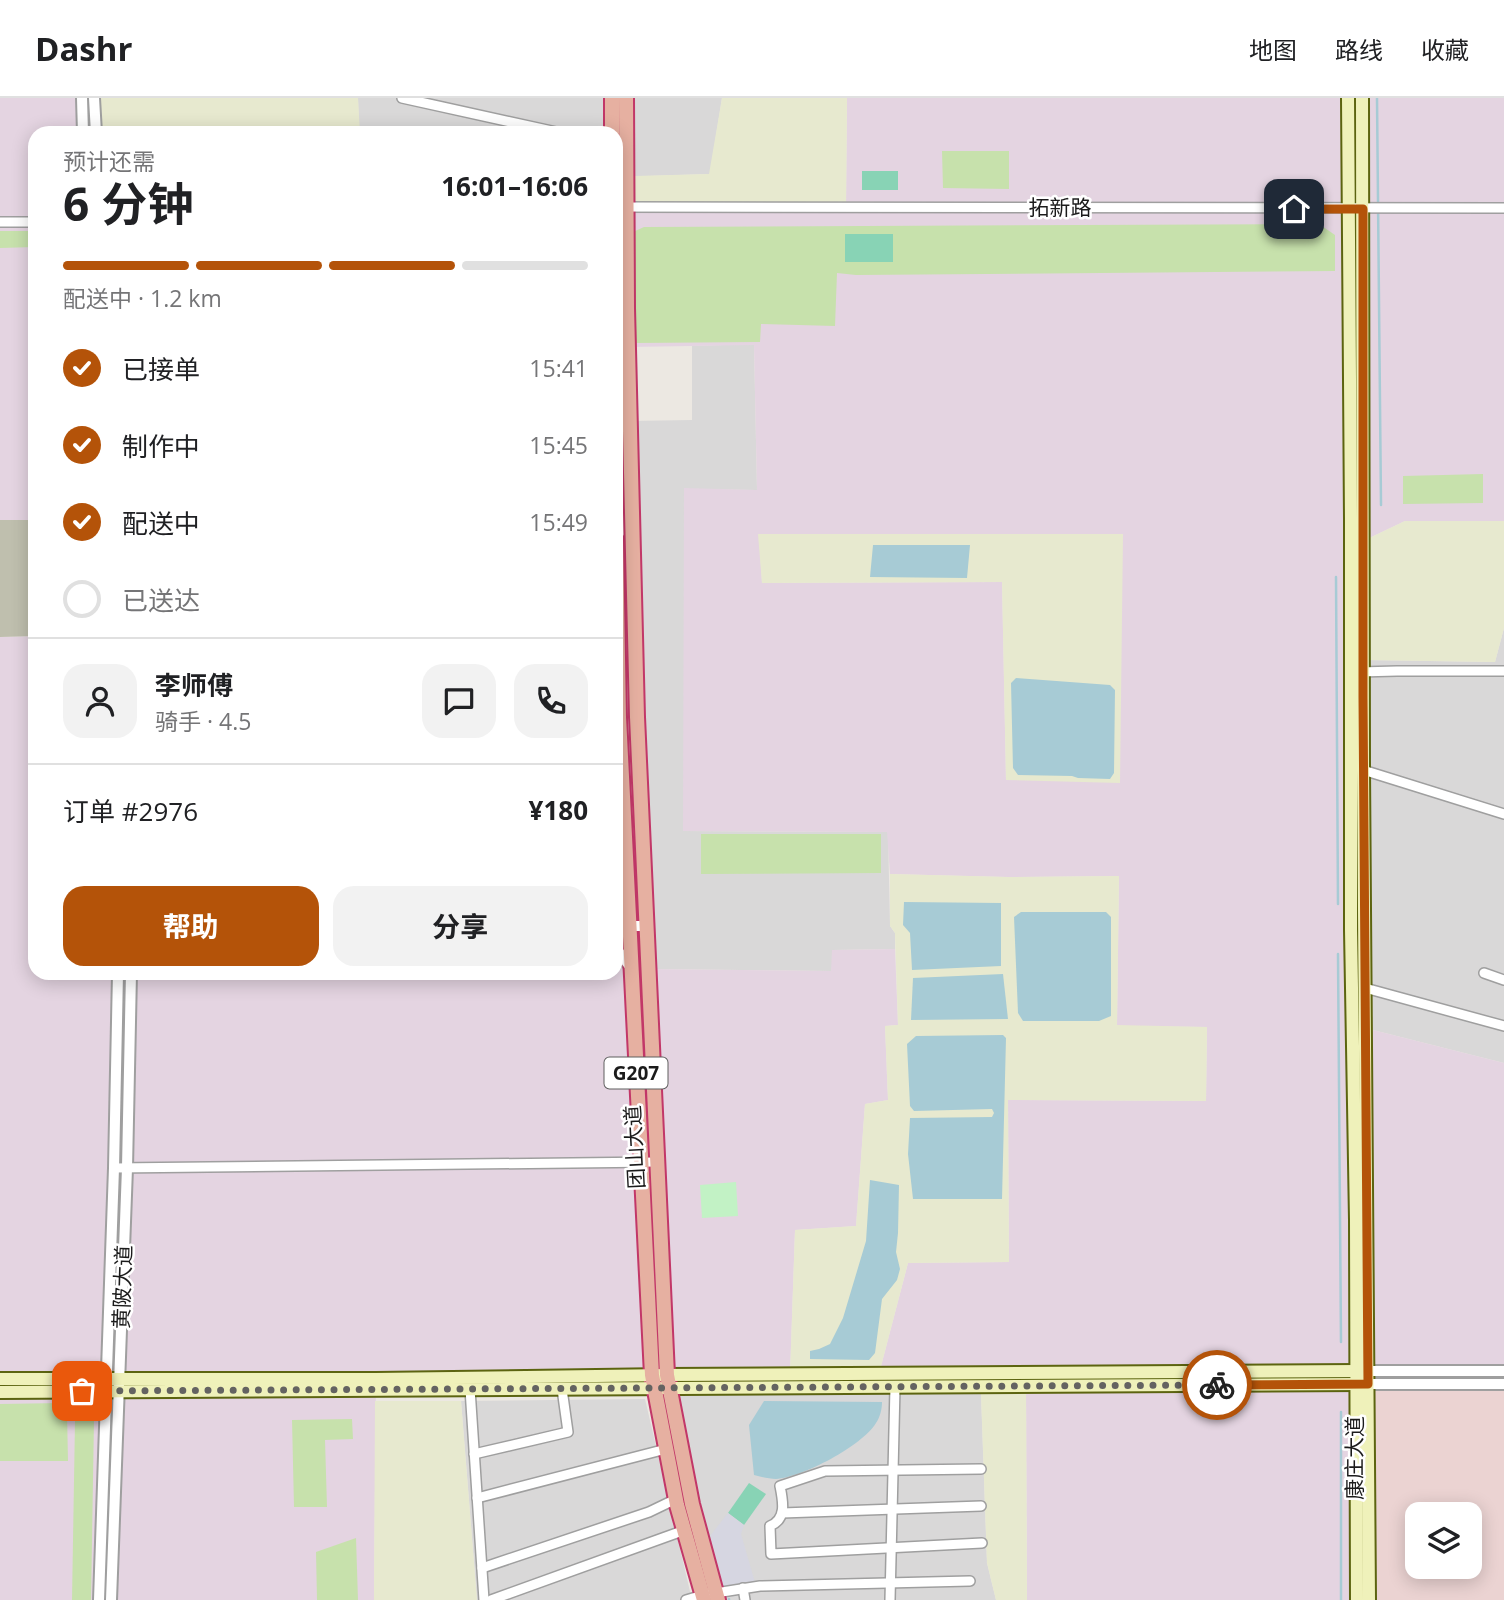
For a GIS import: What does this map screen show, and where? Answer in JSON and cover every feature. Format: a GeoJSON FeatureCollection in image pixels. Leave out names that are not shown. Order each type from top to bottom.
{"type":"FeatureCollection","features":[{"type":"Feature","properties":{"kind":"highway"},"geometry":{"type":"LineString","coordinates":[[612,98],[612,126]]}},
{"type":"Feature","properties":{"kind":"highway","name":"团山大道"},"geometry":{"type":"LineString","coordinates":[[623,180],[626,98]]}},
{"type":"Feature","properties":{"kind":"highway","name":"团山大道"},"geometry":{"type":"LineString","coordinates":[[623,227],[637,705],[657,1162],[660,1382],[692,1504],[710,1597]]}},
{"type":"Feature","properties":{"kind":"highway","name":"团山大道"},"geometry":{"type":"LineString","coordinates":[[623,926],[631,969],[641,1163],[666,1449],[685,1530],[710,1597]]}},
{"type":"Feature","properties":{"kind":"main road","name":"康庄大道"},"geometry":{"type":"LineString","coordinates":[[1348,98],[1351,506],[1363,770],[1365,988],[1356,1600]]}},
{"type":"Feature","properties":{"kind":"main road","name":"康庄大道"},"geometry":{"type":"LineString","coordinates":[[1362,98],[1357,672],[1351,930],[1356,1220],[1370,1600]]}},
{"type":"Feature","properties":{"kind":"main road"},"geometry":{"type":"LineString","coordinates":[[0,1378],[113,1385],[470,1389],[562,1388],[660,1382],[1361,1377]]}},
{"type":"Feature","properties":{"kind":"main road"},"geometry":{"type":"LineString","coordinates":[[0,1392],[113,1385],[376,1379],[895,1387],[1361,1377]]}},
{"type":"Feature","properties":{"kind":"street"},"geometry":{"type":"LineString","coordinates":[[82,98],[83,126]]}},
{"type":"Feature","properties":{"kind":"street"},"geometry":{"type":"LineString","coordinates":[[94,98],[96,126]]}},
{"type":"Feature","properties":{"kind":"street"},"geometry":{"type":"LineString","coordinates":[[402,98],[529,126]]}},
{"type":"Feature","properties":{"kind":"street","name":"拓新路"},"geometry":{"type":"LineString","coordinates":[[623,207],[1504,208]]}},
{"type":"Feature","properties":{"kind":"street"},"geometry":{"type":"LineString","coordinates":[[0,222],[28,222]]}},
{"type":"Feature","properties":{"kind":"street"},"geometry":{"type":"LineString","coordinates":[[1357,672],[1503,668]]}},
{"type":"Feature","properties":{"kind":"street"},"geometry":{"type":"LineString","coordinates":[[1363,770],[1504,814]]}},
{"type":"Feature","properties":{"kind":"street"},"geometry":{"type":"LineString","coordinates":[[623,926],[646,926]]}},
{"type":"Feature","properties":{"kind":"street"},"geometry":{"type":"LineString","coordinates":[[623,958],[631,969]]}},
{"type":"Feature","properties":{"kind":"street"},"geometry":{"type":"LineString","coordinates":[[1484,973],[1504,980]]}},
{"type":"Feature","properties":{"kind":"street","name":"黄陂大道"},"geometry":{"type":"LineString","coordinates":[[111,1600],[118,980]]}},
{"type":"Feature","properties":{"kind":"street","name":"黄陂大道"},"geometry":{"type":"LineString","coordinates":[[99,1600],[127,1168],[131,980]]}},
{"type":"Feature","properties":{"kind":"street"},"geometry":{"type":"LineString","coordinates":[[1365,988],[1504,1026]]}},
{"type":"Feature","properties":{"kind":"street"},"geometry":{"type":"LineString","coordinates":[[114,1168],[657,1162]]}},
{"type":"Feature","properties":{"kind":"street"},"geometry":{"type":"LineString","coordinates":[[1361,1377],[1504,1371]]}},
{"type":"Feature","properties":{"kind":"street"},"geometry":{"type":"LineString","coordinates":[[1361,1377],[1504,1384]]}},
{"type":"Feature","properties":{"kind":"street"},"geometry":{"type":"LineString","coordinates":[[890,1600],[895,1387]]}},
{"type":"Feature","properties":{"kind":"street"},"geometry":{"type":"LineString","coordinates":[[474,1454],[568,1432],[562,1388]]}},
{"type":"Feature","properties":{"kind":"street"},"geometry":{"type":"LineString","coordinates":[[470,1389],[484,1600]]}},
{"type":"Feature","properties":{"kind":"street"},"geometry":{"type":"LineString","coordinates":[[477,1498],[666,1449]]}},
{"type":"Feature","properties":{"kind":"street"},"geometry":{"type":"LineString","coordinates":[[981,1469],[825,1471],[780,1486],[782,1513],[776,1523],[770,1526],[771,1554],[982,1543]]}},
{"type":"Feature","properties":{"kind":"street"},"geometry":{"type":"LineString","coordinates":[[482,1568],[649,1512],[676,1499]]}},
{"type":"Feature","properties":{"kind":"street"},"geometry":{"type":"LineString","coordinates":[[782,1513],[981,1506]]}},
{"type":"Feature","properties":{"kind":"street"},"geometry":{"type":"LineString","coordinates":[[491,1600],[685,1530]]}},
{"type":"Feature","properties":{"kind":"street"},"geometry":{"type":"LineString","coordinates":[[686,1600],[760,1586],[970,1581]]}},
{"type":"Feature","properties":{"kind":"street"},"geometry":{"type":"LineString","coordinates":[[743,1588],[745,1600]]}},
{"type":"Feature","properties":{"kind":"shaded area"},"geometry":{"type":"Polygon","coordinates":[[[0,98],[82,98],[83,126],[28,126],[28,520],[0,520],[0,98]]]}},
{"type":"Feature","properties":{"kind":"shaded area"},"geometry":{"type":"Polygon","coordinates":[[[94,98],[358,98],[360,126],[96,126],[94,98]]]}},
{"type":"Feature","properties":{"kind":"shaded area"},"geometry":{"type":"Polygon","coordinates":[[[358,98],[722,98],[710,174],[623,177],[623,126],[359,126],[358,98]]]}},
{"type":"Feature","properties":{"kind":"shaded area"},"geometry":{"type":"Polygon","coordinates":[[[722,98],[847,98],[846,207],[634,207],[634,176],[709,174],[722,98]]]}},
{"type":"Feature","properties":{"kind":"shaded area"},"geometry":{"type":"Polygon","coordinates":[[[847,98],[1348,98],[1355,1371],[879,1374],[908,1263],[1009,1262],[1008,1100],[1206,1101],[1207,1027],[1117,1026],[1119,876],[890,874],[887,832],[683,831],[684,488],[757,490],[754,345],[628,347],[627,207],[846,207],[847,98]],[[759,534],[762,583],[1002,582],[1006,780],[1123,534],[759,534]]]}},
{"type":"Feature","properties":{"kind":"shaded area"},"geometry":{"type":"Polygon","coordinates":[[[1362,98],[1504,98],[1504,521],[1405,521],[1363,541],[1362,98]]]}},
{"type":"Feature","properties":{"kind":"shaded area"},"geometry":{"type":"Polygon","coordinates":[[[754,344],[757,490],[684,489],[684,831],[888,832],[890,926],[895,933],[895,949],[833,950],[832,971],[648,969],[630,421],[692,420],[692,346],[754,344]]]}},
{"type":"Feature","properties":{"kind":"shaded area"},"geometry":{"type":"Polygon","coordinates":[[[0,520],[28,520],[28,636],[0,637],[0,520]]]}},
{"type":"Feature","properties":{"kind":"shaded area"},"geometry":{"type":"Polygon","coordinates":[[[1405,521],[1504,521],[1504,628],[1495,662],[1363,660],[1363,541],[1405,521]]]}},
{"type":"Feature","properties":{"kind":"shaded area"},"geometry":{"type":"Polygon","coordinates":[[[758,534],[1123,534],[1120,783],[1006,780],[1002,582],[762,583],[758,534]]]}},
{"type":"Feature","properties":{"kind":"shaded area"},"geometry":{"type":"Polygon","coordinates":[[[1504,628],[1504,1063],[1365,1028],[1363,660],[1495,662],[1504,628]]]}},
{"type":"Feature","properties":{"kind":"shaded area"},"geometry":{"type":"Polygon","coordinates":[[[28,636],[28,980],[623,980],[623,932],[629,932],[652,1375],[376,1379],[374,1600],[0,1600],[0,637],[28,636]]]}},
{"type":"Feature","properties":{"kind":"shaded area"},"geometry":{"type":"Polygon","coordinates":[[[890,874],[1119,876],[1117,1025],[1207,1027],[1206,1101],[1008,1100],[1009,1262],[908,1263],[879,1374],[790,1375],[795,1230],[856,1226],[865,1104],[888,1100],[885,1026],[898,1025],[895,933],[890,926],[890,874]]]}},
{"type":"Feature","properties":{"kind":"shaded area"},"geometry":{"type":"Polygon","coordinates":[[[895,949],[898,1025],[885,1026],[888,1100],[865,1104],[856,1226],[795,1230],[790,1375],[667,1375],[648,969],[831,971],[832,950],[895,949]]]}},
{"type":"Feature","properties":{"kind":"shaded area"},"geometry":{"type":"Polygon","coordinates":[[[1365,1028],[1504,1063],[1504,1371],[1367,1371],[1365,1028]]]}},
{"type":"Feature","properties":{"kind":"shaded area"},"geometry":{"type":"Polygon","coordinates":[[[1355,1384],[1357,1600],[1027,1600],[1026,1386],[1355,1384]]]}},
{"type":"Feature","properties":{"kind":"shaded area"},"geometry":{"type":"Polygon","coordinates":[[[1368,1384],[1504,1384],[1504,1600],[1369,1600],[1368,1384]]]}},
{"type":"Feature","properties":{"kind":"shaded area"},"geometry":{"type":"Polygon","coordinates":[[[676,1393],[981,1394],[987,1563],[996,1600],[725,1600],[702,1517],[676,1393]]]}},
{"type":"Feature","properties":{"kind":"shaded area"},"geometry":{"type":"Polygon","coordinates":[[[981,1394],[1026,1394],[1027,1600],[996,1600],[987,1563],[981,1394]]]}},
{"type":"Feature","properties":{"kind":"shaded area"},"geometry":{"type":"Polygon","coordinates":[[[645,1399],[692,1600],[477,1600],[461,1401],[645,1399]]]}},
{"type":"Feature","properties":{"kind":"shaded area"},"geometry":{"type":"Polygon","coordinates":[[[375,1401],[461,1401],[477,1600],[374,1600],[375,1401]]]}},
{"type":"Feature","properties":{"kind":"shaded area"},"geometry":{"type":"Polygon","coordinates":[[[728,1513],[744,1525],[741,1534],[756,1586],[724,1591],[710,1536],[728,1513]]]}},
{"type":"Feature","properties":{"kind":"green space"},"geometry":{"type":"Polygon","coordinates":[[[942,151],[1009,151],[1009,189],[943,188],[942,151]]]}},
{"type":"Feature","properties":{"kind":"green space"},"geometry":{"type":"Polygon","coordinates":[[[862,171],[898,171],[898,190],[862,190],[862,171]]]}},
{"type":"Feature","properties":{"kind":"green space"},"geometry":{"type":"Polygon","coordinates":[[[1319,224],[1335,235],[1335,271],[837,273],[835,326],[761,324],[760,342],[634,343],[633,232],[644,227],[1319,224]]]}},
{"type":"Feature","properties":{"kind":"green space"},"geometry":{"type":"Polygon","coordinates":[[[0,231],[28,231],[28,247],[0,248],[0,231]]]}},
{"type":"Feature","properties":{"kind":"green space"},"geometry":{"type":"Polygon","coordinates":[[[845,234],[893,234],[893,262],[845,262],[845,234]]]}},
{"type":"Feature","properties":{"kind":"green space"},"geometry":{"type":"Polygon","coordinates":[[[1483,474],[1483,503],[1403,504],[1403,476],[1483,474]]]}},
{"type":"Feature","properties":{"kind":"green space"},"geometry":{"type":"Polygon","coordinates":[[[701,834],[881,834],[881,873],[701,874],[701,834]]]}},
{"type":"Feature","properties":{"kind":"green space"},"geometry":{"type":"Polygon","coordinates":[[[736,1182],[738,1216],[702,1218],[700,1185],[736,1182]]]}},
{"type":"Feature","properties":{"kind":"green space"},"geometry":{"type":"Polygon","coordinates":[[[62,1403],[67,1412],[68,1461],[0,1461],[0,1404],[62,1403]]]}},
{"type":"Feature","properties":{"kind":"green space"},"geometry":{"type":"Polygon","coordinates":[[[81,1412],[92,1412],[94,1420],[91,1600],[72,1600],[75,1421],[81,1412]]]}},
{"type":"Feature","properties":{"kind":"green space"},"geometry":{"type":"Polygon","coordinates":[[[352,1419],[353,1439],[325,1440],[327,1507],[294,1507],[292,1420],[352,1419]]]}},
{"type":"Feature","properties":{"kind":"green space"},"geometry":{"type":"Polygon","coordinates":[[[749,1483],[766,1494],[744,1525],[728,1513],[749,1483]]]}},
{"type":"Feature","properties":{"kind":"green space"},"geometry":{"type":"Polygon","coordinates":[[[356,1538],[358,1600],[317,1600],[316,1552],[356,1538]]]}},
{"type":"Feature","properties":{"kind":"water"},"geometry":{"type":"Polygon","coordinates":[[[873,545],[970,545],[967,578],[870,577],[873,545]]]}},
{"type":"Feature","properties":{"kind":"water"},"geometry":{"type":"Polygon","coordinates":[[[1016,678],[1110,685],[1115,690],[1114,773],[1110,779],[1018,775],[1013,768],[1011,683],[1016,678]]]}},
{"type":"Feature","properties":{"kind":"water"},"geometry":{"type":"Polygon","coordinates":[[[904,902],[1001,903],[1001,966],[912,970],[910,933],[903,925],[904,902]]]}},
{"type":"Feature","properties":{"kind":"water"},"geometry":{"type":"Polygon","coordinates":[[[1021,912],[1106,912],[1111,917],[1111,1016],[1099,1021],[1023,1021],[1018,1013],[1014,917],[1021,912]]]}},
{"type":"Feature","properties":{"kind":"water"},"geometry":{"type":"Polygon","coordinates":[[[1003,974],[1008,1019],[911,1020],[913,978],[1003,974]]]}},
{"type":"Feature","properties":{"kind":"water"},"geometry":{"type":"Polygon","coordinates":[[[1003,1035],[1006,1038],[1002,1199],[913,1199],[908,1154],[910,1118],[992,1117],[994,1113],[992,1109],[914,1111],[910,1106],[907,1044],[916,1036],[1003,1035]]]}},
{"type":"Feature","properties":{"kind":"water"},"geometry":{"type":"Polygon","coordinates":[[[870,1180],[899,1185],[896,1252],[900,1269],[897,1280],[882,1299],[875,1353],[869,1360],[810,1359],[810,1351],[830,1344],[843,1318],[866,1241],[870,1180]]]}},
{"type":"Feature","properties":{"kind":"water"},"geometry":{"type":"Polygon","coordinates":[[[764,1401],[882,1402],[876,1423],[858,1441],[831,1459],[801,1473],[776,1479],[754,1475],[749,1425],[764,1401]]]}},
{"type":"Feature","properties":{"kind":"waterway"},"geometry":{"type":"LineString","coordinates":[[1377,98],[1381,505]]}},
{"type":"Feature","properties":{"kind":"waterway"},"geometry":{"type":"LineString","coordinates":[[1336,577],[1338,904]]}},
{"type":"Feature","properties":{"kind":"waterway"},"geometry":{"type":"LineString","coordinates":[[1338,954],[1341,1342]]}},
{"type":"Feature","properties":{"kind":"waterway"},"geometry":{"type":"LineString","coordinates":[[1341,1412],[1341,1600]]}},
{"type":"Feature","properties":{"kind":"way so far"},"geometry":{"type":"LineString","coordinates":[[82,1391],[1217,1385]]}},
{"type":"Feature","properties":{"kind":"route"},"geometry":{"type":"LineString","coordinates":[[1217,1385],[1368,1384],[1363,209],[1294,209]]}}]}
